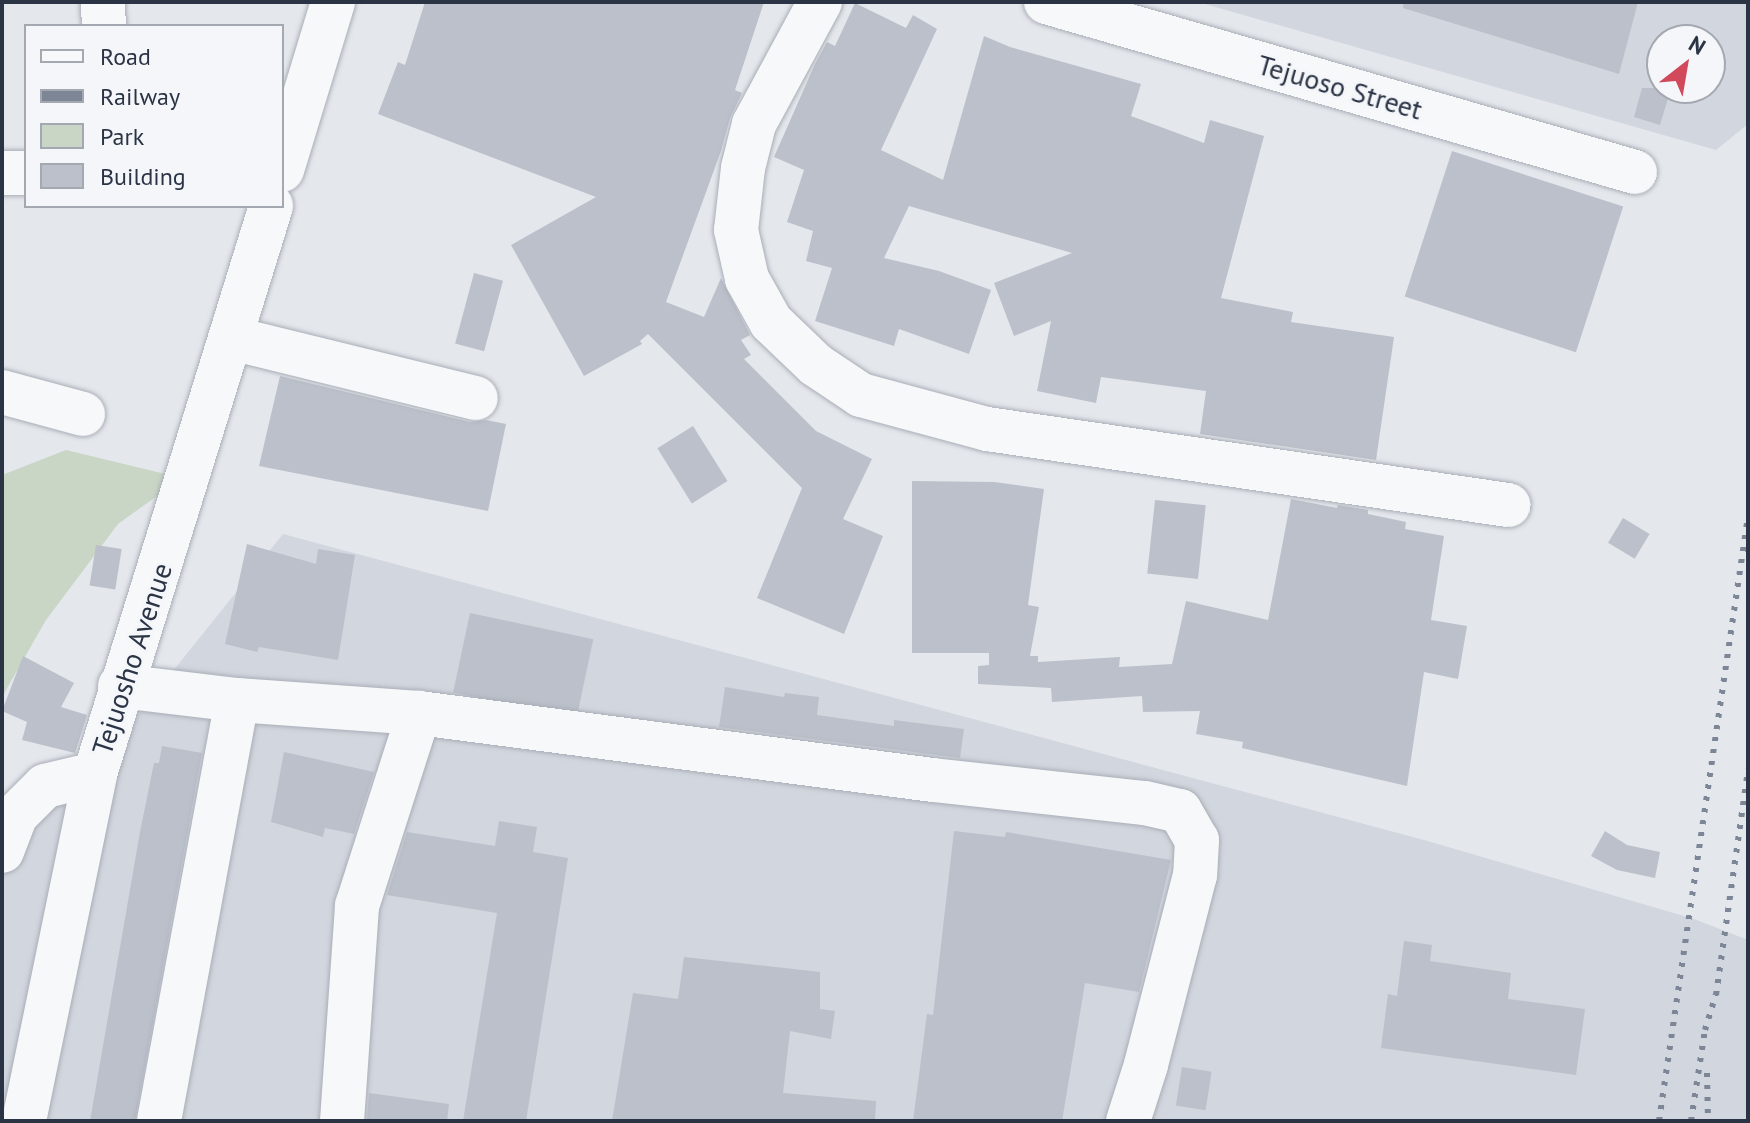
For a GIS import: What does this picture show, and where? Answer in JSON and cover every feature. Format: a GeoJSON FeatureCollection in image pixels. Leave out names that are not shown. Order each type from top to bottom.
{"type":"FeatureCollection","features":[{"type":"Feature","properties":{"kind":"street"},"geometry":{"type":"LineString","coordinates":[[103,2],[104,24]]}},
{"type":"Feature","properties":{"kind":"street"},"geometry":{"type":"LineString","coordinates":[[284,156],[290,113],[333,2]]}},
{"type":"Feature","properties":{"kind":"street"},"geometry":{"type":"LineString","coordinates":[[820,2],[754,124],[743,168],[736,230],[747,279],[771,322],[816,365],[861,395],[987,429],[1508,505]]}},
{"type":"Feature","properties":{"kind":"street","name":"Tejuoso Street"},"geometry":{"type":"LineString","coordinates":[[1063,4],[1635,172]]}},
{"type":"Feature","properties":{"kind":"street"},"geometry":{"type":"LineString","coordinates":[[2,173],[24,173]]}},
{"type":"Feature","properties":{"kind":"street","name":"Tejuosho Avenue"},"geometry":{"type":"LineString","coordinates":[[24,1121],[95,774],[120,686],[157,583],[270,208]]}},
{"type":"Feature","properties":{"kind":"street"},"geometry":{"type":"LineString","coordinates":[[231,338],[476,398]]}},
{"type":"Feature","properties":{"kind":"street"},"geometry":{"type":"LineString","coordinates":[[2,392],[83,414]]}},
{"type":"Feature","properties":{"kind":"street"},"geometry":{"type":"LineString","coordinates":[[120,686],[237,700],[419,713],[917,778],[1145,803],[1180,811],[1197,840],[1195,875],[1146,1065],[1128,1121]]}},
{"type":"Feature","properties":{"kind":"street"},"geometry":{"type":"LineString","coordinates":[[159,1121],[237,700]]}},
{"type":"Feature","properties":{"kind":"street"},"geometry":{"type":"LineString","coordinates":[[342,1121],[357,906],[419,713]]}},
{"type":"Feature","properties":{"kind":"street"},"geometry":{"type":"LineString","coordinates":[[2,851],[16,815],[45,786],[95,774]]}},
{"type":"Feature","properties":{"kind":"shaded area"},"geometry":{"type":"Polygon","coordinates":[[[1198,2],[1748,2],[1748,124],[1716,150],[1198,2]]]}},
{"type":"Feature","properties":{"kind":"shaded area"},"geometry":{"type":"Polygon","coordinates":[[[283,534],[1424,840],[1694,919],[1748,940],[1748,1121],[2,1121],[2,809],[75,793],[283,534]]]}},
{"type":"Feature","properties":{"kind":"green space"},"geometry":{"type":"Polygon","coordinates":[[[66,450],[182,478],[118,524],[46,620],[2,697],[2,475],[66,450]]]}},
{"type":"Feature","properties":{"kind":"building"},"geometry":{"type":"Polygon","coordinates":[[[425,2],[764,2],[735,90],[742,93],[730,118],[666,302],[704,317],[721,278],[750,335],[741,340],[751,355],[744,359],[816,431],[872,459],[843,519],[883,536],[844,634],[757,598],[802,488],[648,334],[640,341],[642,344],[584,376],[511,245],[596,197],[378,114],[398,62],[405,65],[425,2]]]}},
{"type":"Feature","properties":{"kind":"building"},"geometry":{"type":"Polygon","coordinates":[[[1404,2],[1638,2],[1619,74],[1403,8],[1404,2]]]}},
{"type":"Feature","properties":{"kind":"building"},"geometry":{"type":"Polygon","coordinates":[[[855,3],[906,28],[913,15],[937,29],[881,150],[943,180],[984,36],[1010,47],[1141,84],[1131,116],[1204,143],[1210,120],[1264,136],[1221,298],[1293,312],[1291,322],[1394,337],[1376,460],[1200,434],[1206,391],[1101,377],[1096,403],[1037,391],[1051,321],[1014,336],[994,283],[1072,253],[909,206],[884,258],[939,271],[991,290],[969,354],[899,329],[894,346],[815,321],[832,268],[806,261],[813,231],[787,222],[804,170],[774,157],[815,64],[827,42],[835,46],[855,3]]]}},
{"type":"Feature","properties":{"kind":"building"},"geometry":{"type":"Polygon","coordinates":[[[1642,88],[1646,88],[1646,104],[1666,104],[1660,125],[1634,117],[1642,88]]]}},
{"type":"Feature","properties":{"kind":"building"},"geometry":{"type":"Polygon","coordinates":[[[1452,151],[1623,207],[1576,352],[1405,297],[1452,151]]]}},
{"type":"Feature","properties":{"kind":"building"},"geometry":{"type":"Polygon","coordinates":[[[474,273],[503,281],[484,351],[455,344],[474,273]]]}},
{"type":"Feature","properties":{"kind":"building"},"geometry":{"type":"Polygon","coordinates":[[[280,376],[470,422],[486,420],[506,424],[488,511],[259,466],[280,376]]]}},
{"type":"Feature","properties":{"kind":"building"},"geometry":{"type":"Polygon","coordinates":[[[693,426],[727,481],[692,503],[657,448],[693,426]]]}},
{"type":"Feature","properties":{"kind":"building"},"geometry":{"type":"Polygon","coordinates":[[[912,481],[994,482],[1044,489],[1028,605],[1039,607],[1030,656],[1038,656],[1038,662],[1120,657],[1119,667],[1172,664],[1186,601],[1268,620],[1291,499],[1337,508],[1338,505],[1368,510],[1368,514],[1406,522],[1405,529],[1444,536],[1431,620],[1467,626],[1458,679],[1424,672],[1407,786],[1242,748],[1243,742],[1196,734],[1200,711],[1143,712],[1142,696],[1052,702],[1051,688],[978,684],[978,666],[989,665],[989,653],[912,653],[912,481]]]}},
{"type":"Feature","properties":{"kind":"building"},"geometry":{"type":"Polygon","coordinates":[[[1155,500],[1206,505],[1198,579],[1147,574],[1155,500]]]}},
{"type":"Feature","properties":{"kind":"building"},"geometry":{"type":"Polygon","coordinates":[[[1623,518],[1650,534],[1635,559],[1608,543],[1623,518]]]}},
{"type":"Feature","properties":{"kind":"building"},"geometry":{"type":"Polygon","coordinates":[[[247,544],[316,564],[318,549],[355,555],[338,660],[259,647],[257,652],[225,644],[247,544]]]}},
{"type":"Feature","properties":{"kind":"building"},"geometry":{"type":"Polygon","coordinates":[[[96,545],[122,549],[115,590],[90,585],[96,545]]]}},
{"type":"Feature","properties":{"kind":"building"},"geometry":{"type":"Polygon","coordinates":[[[470,613],[593,639],[576,718],[453,692],[470,613]]]}},
{"type":"Feature","properties":{"kind":"building"},"geometry":{"type":"Polygon","coordinates":[[[23,656],[74,683],[61,707],[87,715],[75,753],[22,740],[27,722],[2,711],[23,656]]]}},
{"type":"Feature","properties":{"kind":"building"},"geometry":{"type":"Polygon","coordinates":[[[725,687],[784,697],[785,693],[819,697],[817,715],[894,726],[894,720],[964,729],[960,758],[719,727],[725,687]]]}},
{"type":"Feature","properties":{"kind":"building"},"geometry":{"type":"Polygon","coordinates":[[[162,746],[202,753],[135,1121],[90,1121],[140,832],[154,763],[159,763],[162,746]]]}},
{"type":"Feature","properties":{"kind":"building"},"geometry":{"type":"Polygon","coordinates":[[[284,752],[374,772],[354,834],[325,828],[323,837],[271,822],[284,752]]]}},
{"type":"Feature","properties":{"kind":"building"},"geometry":{"type":"Polygon","coordinates":[[[499,821],[537,827],[533,852],[568,858],[526,1121],[463,1121],[497,913],[387,895],[407,832],[495,846],[499,821]]]}},
{"type":"Feature","properties":{"kind":"building"},"geometry":{"type":"Polygon","coordinates":[[[954,831],[1005,837],[1006,832],[1171,860],[1139,992],[1085,983],[1062,1121],[913,1121],[927,1014],[933,1015],[954,831]]]}},
{"type":"Feature","properties":{"kind":"building"},"geometry":{"type":"Polygon","coordinates":[[[1605,831],[1627,845],[1660,852],[1655,878],[1617,870],[1591,856],[1605,831]]]}},
{"type":"Feature","properties":{"kind":"building"},"geometry":{"type":"Polygon","coordinates":[[[1404,941],[1432,945],[1430,961],[1511,973],[1508,999],[1585,1009],[1576,1075],[1381,1048],[1388,994],[1397,996],[1404,941]]]}},
{"type":"Feature","properties":{"kind":"building"},"geometry":{"type":"Polygon","coordinates":[[[684,957],[820,972],[820,1009],[835,1011],[831,1039],[790,1031],[783,1093],[876,1101],[875,1121],[612,1121],[633,993],[678,999],[684,957]]]}},
{"type":"Feature","properties":{"kind":"building"},"geometry":{"type":"Polygon","coordinates":[[[1182,1067],[1212,1072],[1206,1110],[1176,1106],[1182,1067]]]}},
{"type":"Feature","properties":{"kind":"building"},"geometry":{"type":"Polygon","coordinates":[[[369,1093],[449,1104],[447,1121],[367,1121],[369,1093]]]}},
{"type":"Feature","properties":{"kind":"railway"},"geometry":{"type":"LineString","coordinates":[[1659,1121],[1748,516]]}},
{"type":"Feature","properties":{"kind":"railway"},"geometry":{"type":"LineString","coordinates":[[1691,1121],[1705,1030],[1716,995],[1748,769]]}},
{"type":"Feature","properties":{"kind":"railway"},"geometry":{"type":"LineString","coordinates":[[1707,1073],[1708,1121]]}}]}
